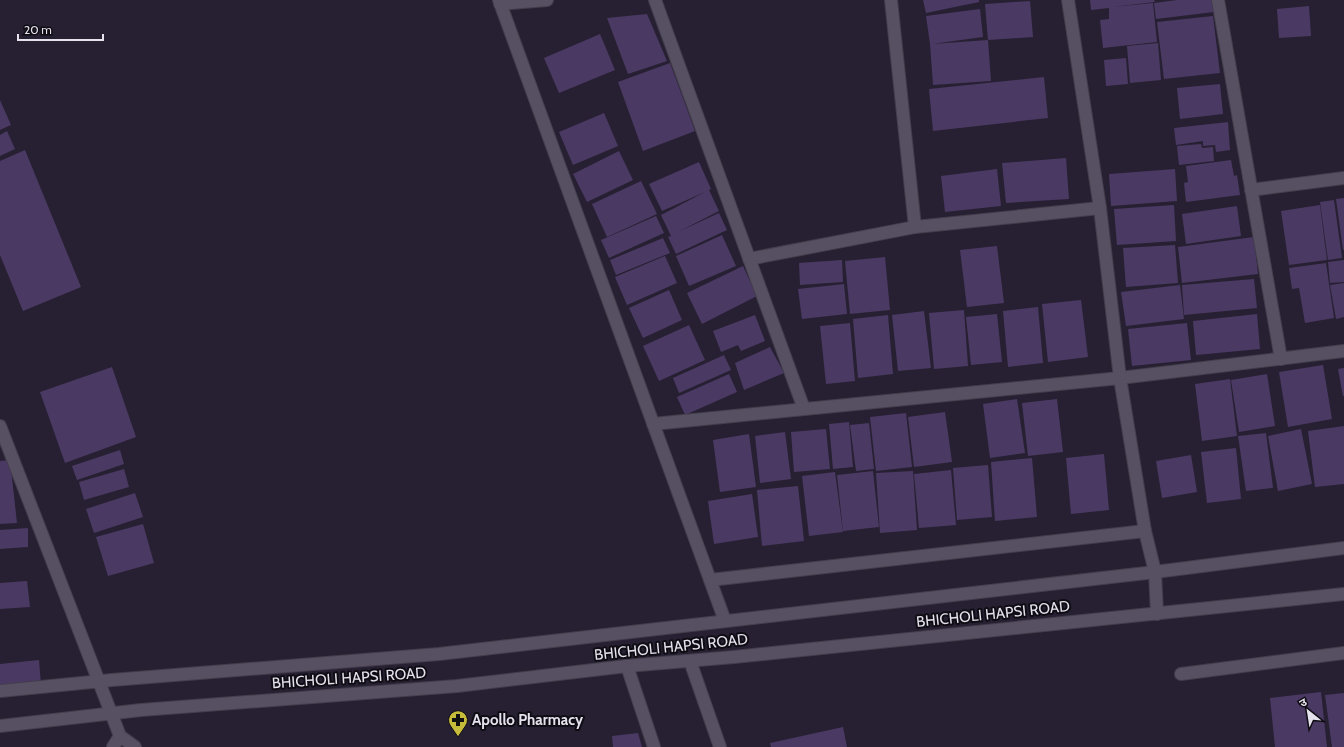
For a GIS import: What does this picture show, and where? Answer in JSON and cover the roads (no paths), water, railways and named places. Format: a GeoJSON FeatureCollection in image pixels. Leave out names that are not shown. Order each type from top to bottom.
{"type":"FeatureCollection","features":[{"type":"Feature","properties":{"kind":"street"},"geometry":{"type":"LineString","coordinates":[[546,0],[500,2],[725,621]]}},
{"type":"Feature","properties":{"kind":"street"},"geometry":{"type":"LineString","coordinates":[[655,0],[804,409]]}},
{"type":"Feature","properties":{"kind":"street"},"geometry":{"type":"LineString","coordinates":[[891,0],[915,227]]}},
{"type":"Feature","properties":{"kind":"street"},"geometry":{"type":"LineString","coordinates":[[1068,0],[1100,208],[1120,378],[1145,531],[1156,572],[1157,614]]}},
{"type":"Feature","properties":{"kind":"street"},"geometry":{"type":"LineString","coordinates":[[1218,0],[1281,359]]}},
{"type":"Feature","properties":{"kind":"street"},"geometry":{"type":"LineString","coordinates":[[1251,190],[1344,178]]}},
{"type":"Feature","properties":{"kind":"street"},"geometry":{"type":"LineString","coordinates":[[749,259],[915,227],[1100,208]]}},
{"type":"Feature","properties":{"kind":"street"},"geometry":{"type":"LineString","coordinates":[[653,424],[1120,378],[1344,351]]}},
{"type":"Feature","properties":{"kind":"street"},"geometry":{"type":"LineString","coordinates":[[1,429],[120,736],[135,747]]}},
{"type":"Feature","properties":{"kind":"street"},"geometry":{"type":"LineString","coordinates":[[710,580],[1145,531]]}},
{"type":"Feature","properties":{"kind":"street"},"geometry":{"type":"LineString","coordinates":[[0,691],[99,681],[439,654],[1156,572],[1344,548]]}},
{"type":"Feature","properties":{"kind":"street","name":"BHICHOLI HAPSI ROAD"},"geometry":{"type":"LineString","coordinates":[[0,726],[141,710],[457,686],[627,666],[690,661],[1344,594]]}},
{"type":"Feature","properties":{"kind":"street"},"geometry":{"type":"LineString","coordinates":[[1181,674],[1344,652]]}},
{"type":"Feature","properties":{"kind":"street"},"geometry":{"type":"LineString","coordinates":[[690,661],[720,747]]}},
{"type":"Feature","properties":{"kind":"street"},"geometry":{"type":"LineString","coordinates":[[627,666],[654,747]]}},
{"type":"Feature","properties":{"kind":"street"},"geometry":{"type":"LineString","coordinates":[[113,747],[120,736]]}},
{"type":"Feature","properties":{"kind":"place","name":"Apollo Pharmacy"},"geometry":{"type":"Point","coordinates":[458,737]}}]}
